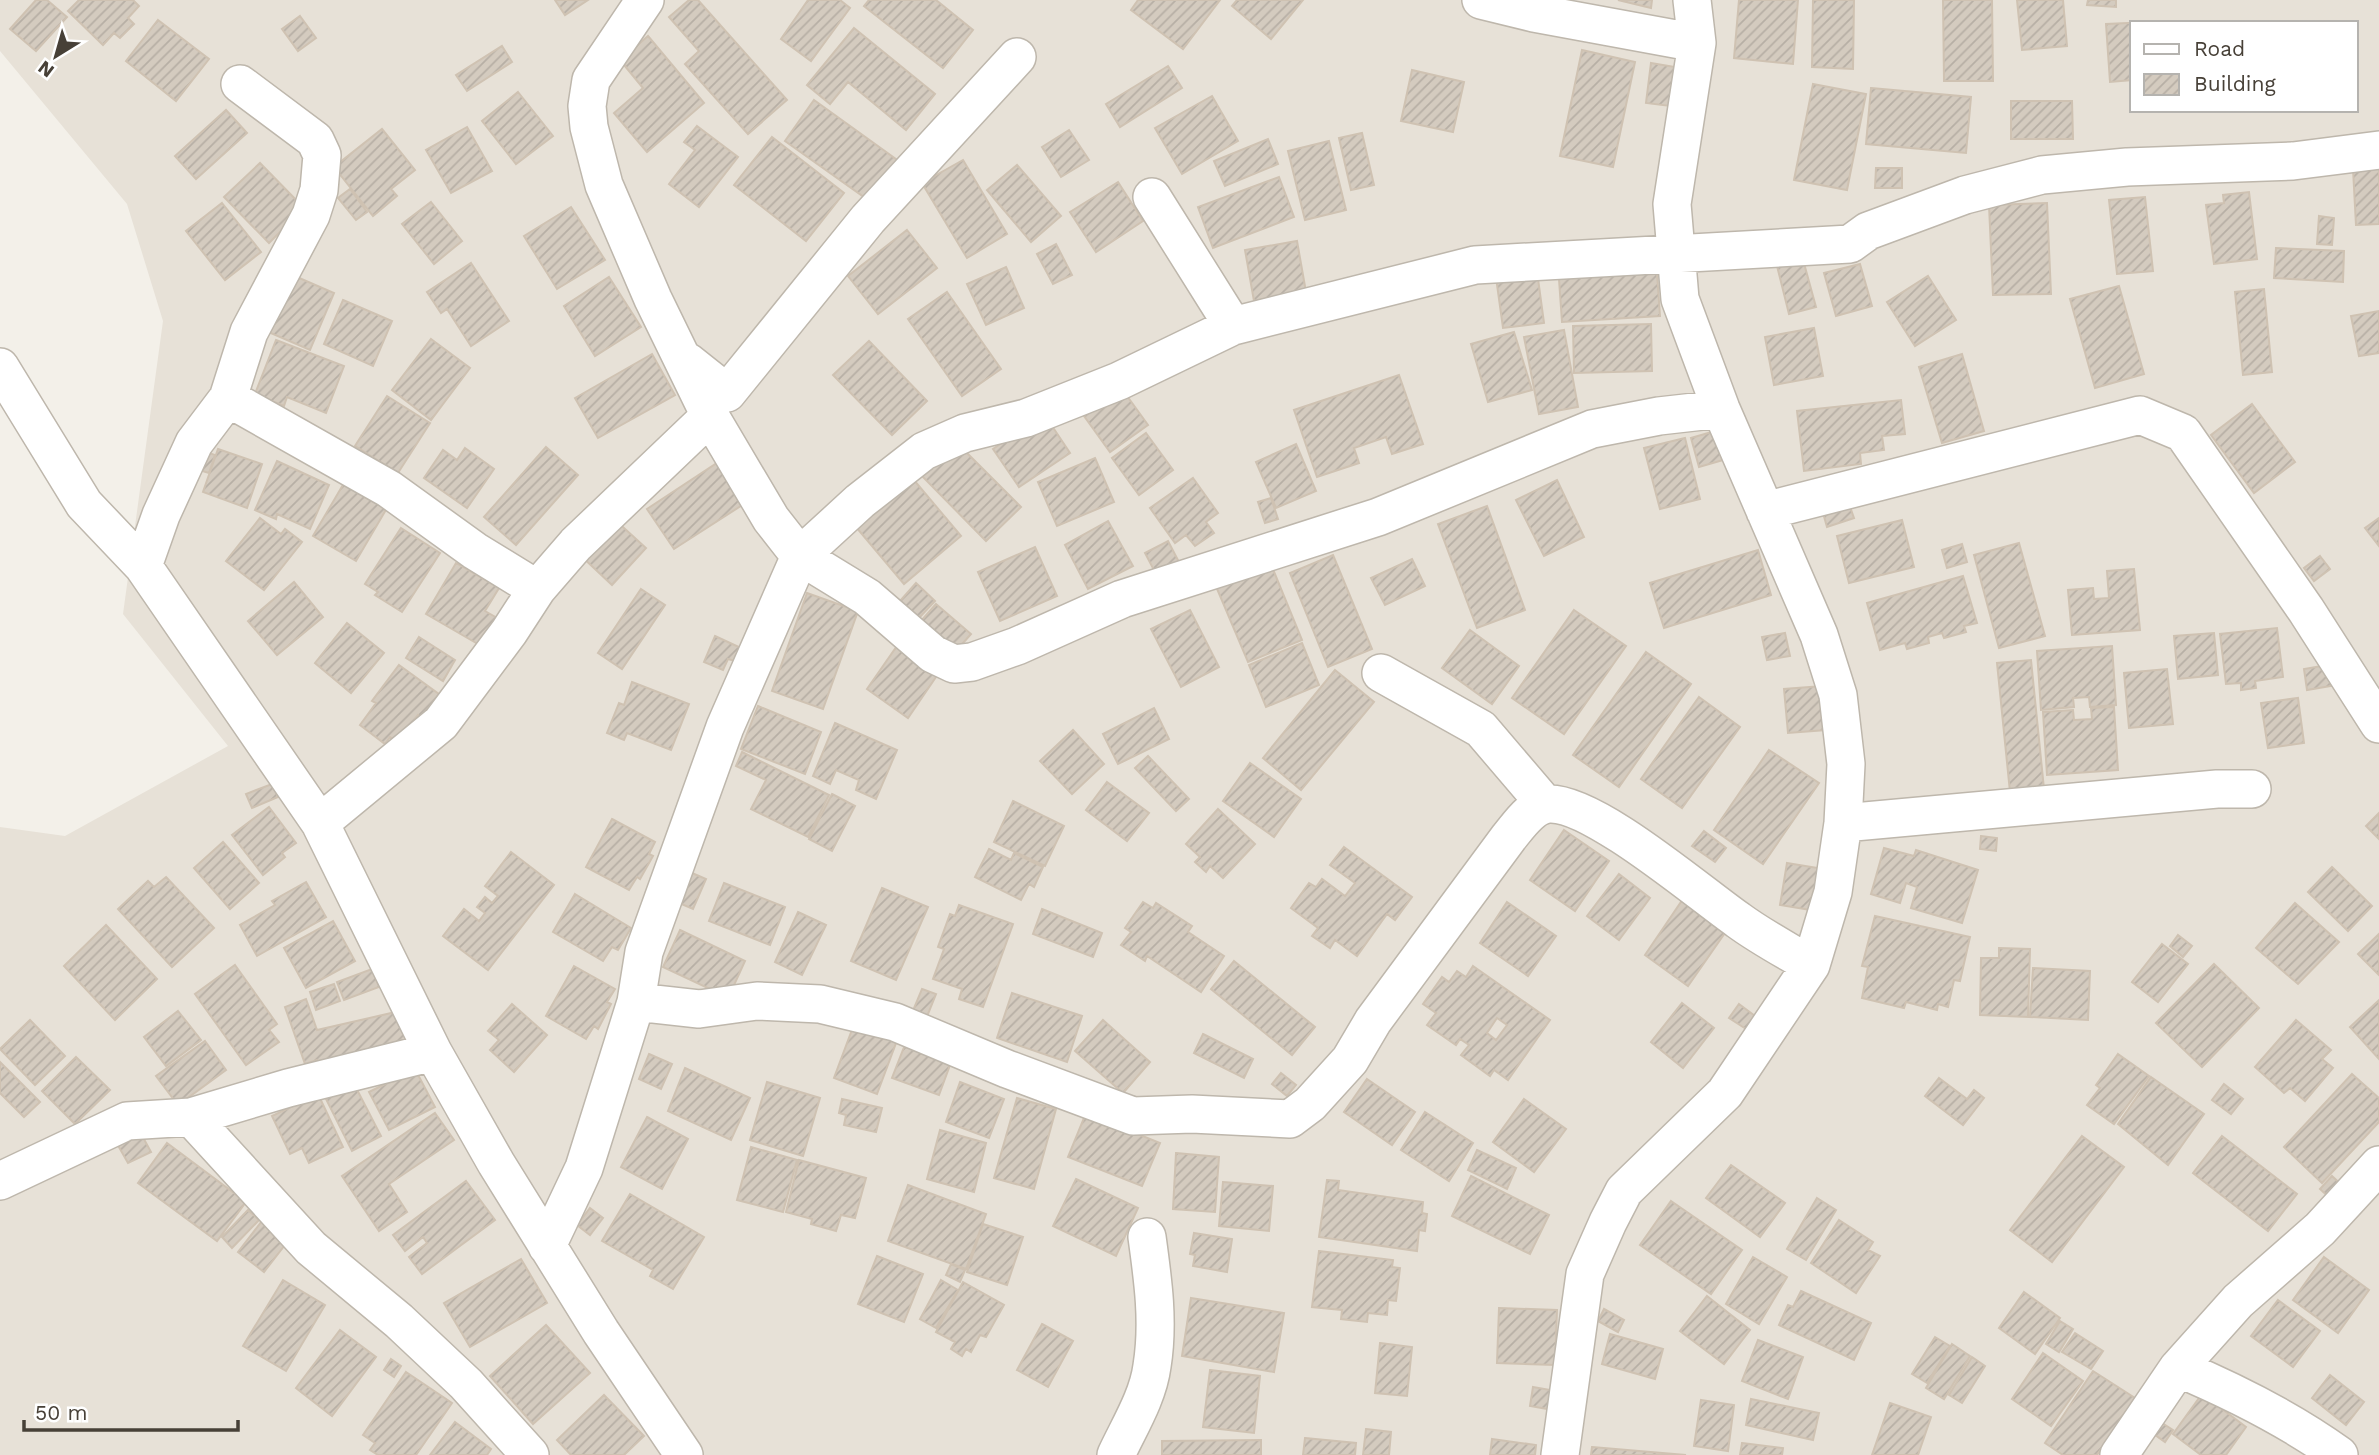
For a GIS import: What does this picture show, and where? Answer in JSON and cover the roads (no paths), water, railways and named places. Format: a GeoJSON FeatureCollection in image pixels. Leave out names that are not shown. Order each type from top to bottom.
{"type":"FeatureCollection","features":[{"type":"Feature","properties":{"kind":"street"},"geometry":{"type":"LineString","coordinates":[[645,0],[591,80],[589,127],[604,185],[682,357],[710,416],[771,519],[800,556],[867,597],[933,654],[954,664],[972,662],[1017,646],[1122,599],[1378,517],[1592,429],[1659,416],[1721,410]]}},
{"type":"Feature","properties":{"kind":"street"},"geometry":{"type":"LineString","coordinates":[[1481,0],[1534,13],[1696,43]]}},
{"type":"Feature","properties":{"kind":"street"},"geometry":{"type":"LineString","coordinates":[[1560,1455],[1585,1273],[1624,1192],[1725,1093],[1811,965],[1833,892],[1843,823],[1846,764],[1838,695],[1819,635],[1721,410],[1680,299],[1672,204],[1696,43],[1692,0]]}},
{"type":"Feature","properties":{"kind":"street"},"geometry":{"type":"LineString","coordinates":[[682,357],[726,393],[868,219],[1017,57]]}},
{"type":"Feature","properties":{"kind":"street"},"geometry":{"type":"LineString","coordinates":[[143,566],[161,515],[194,443],[228,398],[249,332],[311,215],[319,190],[321,155],[315,140],[240,84]]}},
{"type":"Feature","properties":{"kind":"street"},"geometry":{"type":"LineString","coordinates":[[547,1246],[584,1168],[636,1002],[644,952],[724,727],[800,556],[860,501],[924,451],[965,433],[1026,418],[1107,386],[1233,326],[1475,265],[1850,244],[1868,230],[1965,195],[2042,175],[2127,167],[2293,161],[2379,150]]}},
{"type":"Feature","properties":{"kind":"street"},"geometry":{"type":"LineString","coordinates":[[1152,197],[1233,326]]}},
{"type":"Feature","properties":{"kind":"street"},"geometry":{"type":"LineString","coordinates":[[6,375],[84,504],[143,566],[320,822],[433,1052],[547,1246],[684,1455]]}},
{"type":"Feature","properties":{"kind":"street"},"geometry":{"type":"LineString","coordinates":[[228,398],[389,489],[475,551],[537,589]]}},
{"type":"Feature","properties":{"kind":"street"},"geometry":{"type":"LineString","coordinates":[[1765,511],[2140,415],[2183,433],[2306,610],[2379,724]]}},
{"type":"Feature","properties":{"kind":"street"},"geometry":{"type":"LineString","coordinates":[[320,822],[441,723],[509,632],[537,589],[576,544],[710,416]]}},
{"type":"Feature","properties":{"kind":"street"},"geometry":{"type":"LineString","coordinates":[[1381,673],[1480,729],[1545,804]]}},
{"type":"Feature","properties":{"kind":"street"},"geometry":{"type":"LineString","coordinates":[[1843,823],[2217,789],[2252,789]]}},
{"type":"Feature","properties":{"kind":"street"},"geometry":{"type":"LineString","coordinates":[[636,1002],[699,1010],[757,1001],[820,1004],[895,1022],[1007,1069],[1133,1116],[1192,1114],[1290,1119],[1310,1104],[1350,1060],[1373,1021],[1509,837],[1529,814],[1545,804],[1565,805],[1604,824],[1741,923],[1811,965]]}},
{"type":"Feature","properties":{"kind":"street"},"geometry":{"type":"LineString","coordinates":[[0,1181],[127,1121],[191,1117],[288,1088],[433,1052]]}},
{"type":"Feature","properties":{"kind":"street"},"geometry":{"type":"LineString","coordinates":[[191,1117],[311,1248],[399,1321],[466,1384],[530,1455]]}},
{"type":"Feature","properties":{"kind":"street"},"geometry":{"type":"LineString","coordinates":[[2119,1455],[2178,1368],[2238,1301],[2320,1229],[2379,1165]]}},
{"type":"Feature","properties":{"kind":"street"},"geometry":{"type":"LineString","coordinates":[[1116,1455],[1143,1399],[1152,1366],[1155,1292],[1147,1237]]}},
{"type":"Feature","properties":{"kind":"street"},"geometry":{"type":"LineString","coordinates":[[2178,1368],[2238,1394],[2312,1435],[2339,1455]]}}]}
